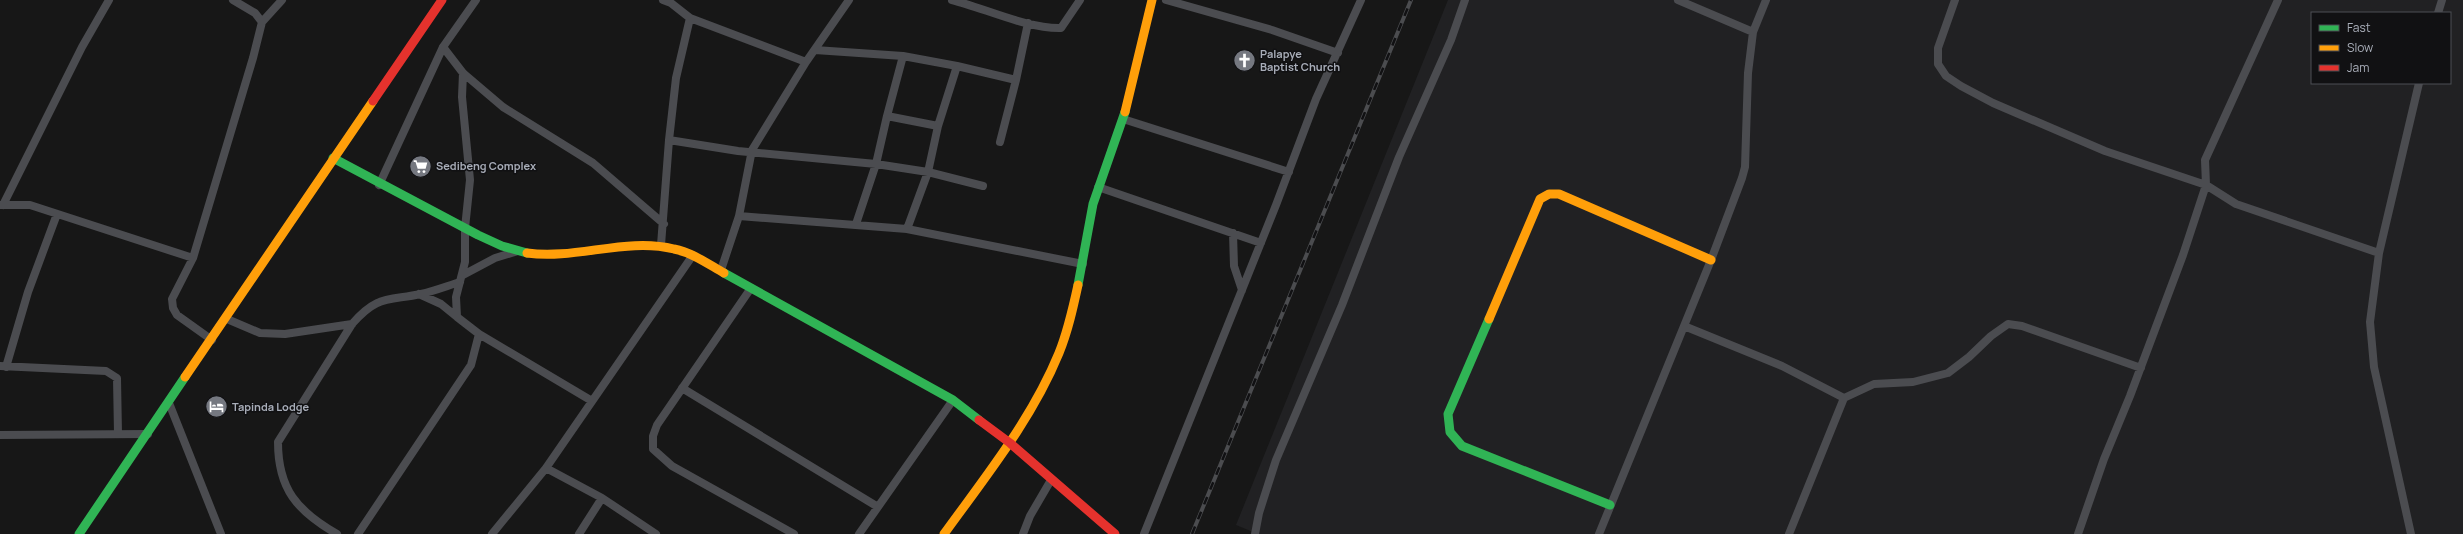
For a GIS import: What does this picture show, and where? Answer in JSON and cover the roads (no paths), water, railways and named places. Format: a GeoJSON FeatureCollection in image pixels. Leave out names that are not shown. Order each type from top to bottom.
{"type":"FeatureCollection","features":[{"type":"Feature","properties":{"kind":"street"},"geometry":{"type":"LineString","coordinates":[[2,205],[82,47],[109,0]]}},
{"type":"Feature","properties":{"kind":"street"},"geometry":{"type":"LineString","coordinates":[[233,0],[247,4],[262,22]]}},
{"type":"Feature","properties":{"kind":"street"},"geometry":{"type":"LineString","coordinates":[[212,340],[177,315],[173,308],[172,299],[194,258],[253,58],[262,22],[282,0]]}},
{"type":"Feature","properties":{"kind":"street"},"geometry":{"type":"LineString","coordinates":[[79,534],[212,340],[333,158],[442,0]]}},
{"type":"Feature","properties":{"kind":"street"},"geometry":{"type":"LineString","coordinates":[[379,185],[443,47],[476,0]]}},
{"type":"Feature","properties":{"kind":"street"},"geometry":{"type":"LineString","coordinates":[[663,0],[672,3],[690,18],[806,62]]}},
{"type":"Feature","properties":{"kind":"street"},"geometry":{"type":"LineString","coordinates":[[721,270],[738,216],[752,150],[806,62],[816,50],[849,0]]}},
{"type":"Feature","properties":{"kind":"street"},"geometry":{"type":"LineString","coordinates":[[952,0],[1028,24],[1061,28],[1080,0]]}},
{"type":"Feature","properties":{"kind":"street"},"geometry":{"type":"LineString","coordinates":[[944,534],[1010,443],[1033,406],[1059,353],[1069,324],[1083,264],[1093,204],[1123,119],[1152,0]]}},
{"type":"Feature","properties":{"kind":"street"},"geometry":{"type":"LineString","coordinates":[[1166,0],[1272,30],[1338,53]]}},
{"type":"Feature","properties":{"kind":"street"},"geometry":{"type":"LineString","coordinates":[[1144,534],[1289,172],[1316,99],[1361,0]]}},
{"type":"Feature","properties":{"kind":"street"},"geometry":{"type":"LineString","coordinates":[[1254,532],[1276,460],[1342,305],[1399,157],[1448,46],[1465,0]]}},
{"type":"Feature","properties":{"kind":"street"},"geometry":{"type":"LineString","coordinates":[[1678,0],[1753,32]]}},
{"type":"Feature","properties":{"kind":"street"},"geometry":{"type":"LineString","coordinates":[[1599,534],[1711,260],[1745,167],[1748,73],[1753,32],[1766,0]]}},
{"type":"Feature","properties":{"kind":"street"},"geometry":{"type":"LineString","coordinates":[[1955,0],[1938,48],[1938,64],[1946,76],[1993,103],[2105,151],[2206,185],[2236,204],[2379,253]]}},
{"type":"Feature","properties":{"kind":"street"},"geometry":{"type":"LineString","coordinates":[[2078,534],[2104,459],[2183,255],[2206,185],[2205,160],[2278,0]]}},
{"type":"Feature","properties":{"kind":"street"},"geometry":{"type":"LineString","coordinates":[[2438,12],[2442,0]]}},
{"type":"Feature","properties":{"kind":"street"},"geometry":{"type":"LineString","coordinates":[[661,245],[664,224],[669,140],[676,78],[690,18]]}},
{"type":"Feature","properties":{"kind":"street"},"geometry":{"type":"LineString","coordinates":[[1000,142],[1016,80],[1028,24]]}},
{"type":"Feature","properties":{"kind":"street"},"geometry":{"type":"LineString","coordinates":[[443,47],[463,73],[503,107],[593,163],[664,224]]}},
{"type":"Feature","properties":{"kind":"street"},"geometry":{"type":"LineString","coordinates":[[816,50],[903,56],[957,66],[1016,80]]}},
{"type":"Feature","properties":{"kind":"street"},"geometry":{"type":"LineString","coordinates":[[856,224],[876,164],[903,56]]}},
{"type":"Feature","properties":{"kind":"street"},"geometry":{"type":"LineString","coordinates":[[907,229],[928,172],[938,126],[957,66]]}},
{"type":"Feature","properties":{"kind":"street"},"geometry":{"type":"LineString","coordinates":[[457,317],[456,297],[462,279],[466,248],[465,228],[470,180],[462,97],[463,73]]}},
{"type":"Feature","properties":{"kind":"street"},"geometry":{"type":"LineString","coordinates":[[2411,534],[2374,367],[2370,322],[2379,253],[2419,84]]}},
{"type":"Feature","properties":{"kind":"street"},"geometry":{"type":"LineString","coordinates":[[888,116],[938,126]]}},
{"type":"Feature","properties":{"kind":"street"},"geometry":{"type":"LineString","coordinates":[[1123,119],[1289,172]]}},
{"type":"Feature","properties":{"kind":"street"},"geometry":{"type":"LineString","coordinates":[[669,140],[738,151],[752,150],[876,164],[928,172],[983,186]]}},
{"type":"Feature","properties":{"kind":"street"},"geometry":{"type":"LineString","coordinates":[[333,158],[379,185],[492,242],[518,251],[559,254],[613,247],[661,245],[677,248],[693,255],[954,400],[1010,443],[1115,534]]}},
{"type":"Feature","properties":{"kind":"street"},"geometry":{"type":"LineString","coordinates":[[1098,187],[1260,243]]}},
{"type":"Feature","properties":{"kind":"street"},"geometry":{"type":"LineString","coordinates":[[1610,505],[1462,446],[1454,440],[1448,429],[1448,414],[1540,199],[1548,194],[1559,194],[1711,260]]}},
{"type":"Feature","properties":{"kind":"street"},"geometry":{"type":"LineString","coordinates":[[2,205],[30,205],[194,258]]}},
{"type":"Feature","properties":{"kind":"street"},"geometry":{"type":"LineString","coordinates":[[57,214],[28,292],[3,366],[106,371],[114,374],[117,378],[118,434]]}},
{"type":"Feature","properties":{"kind":"street"},"geometry":{"type":"LineString","coordinates":[[738,216],[907,229],[1083,264]]}},
{"type":"Feature","properties":{"kind":"street"},"geometry":{"type":"LineString","coordinates":[[1233,233],[1234,266],[1242,290]]}},
{"type":"Feature","properties":{"kind":"street"},"geometry":{"type":"LineString","coordinates":[[337,534],[319,523],[301,508],[288,491],[278,460],[278,442],[352,324],[363,310],[377,302],[419,294],[462,279],[495,258],[518,251]]}},
{"type":"Feature","properties":{"kind":"street"},"geometry":{"type":"LineString","coordinates":[[492,534],[546,468],[693,255]]}},
{"type":"Feature","properties":{"kind":"street"},"geometry":{"type":"LineString","coordinates":[[751,288],[657,425],[653,436],[653,449],[672,466],[794,534]]}},
{"type":"Feature","properties":{"kind":"street"},"geometry":{"type":"LineString","coordinates":[[419,294],[441,304],[479,334],[592,401]]}},
{"type":"Feature","properties":{"kind":"street"},"geometry":{"type":"LineString","coordinates":[[226,319],[260,334],[285,334],[352,324]]}},
{"type":"Feature","properties":{"kind":"street"},"geometry":{"type":"LineString","coordinates":[[1789,534],[1844,398],[1874,384],[1913,382],[1948,373],[1970,357],[1991,336],[2008,324],[2022,326],[2140,368]]}},
{"type":"Feature","properties":{"kind":"street"},"geometry":{"type":"LineString","coordinates":[[1684,326],[1782,366],[1844,398]]}},
{"type":"Feature","properties":{"kind":"street"},"geometry":{"type":"LineString","coordinates":[[358,534],[472,365],[479,334]]}},
{"type":"Feature","properties":{"kind":"street"},"geometry":{"type":"LineString","coordinates":[[682,388],[878,506]]}},
{"type":"Feature","properties":{"kind":"street"},"geometry":{"type":"LineString","coordinates":[[859,534],[954,400]]}},
{"type":"Feature","properties":{"kind":"street"},"geometry":{"type":"LineString","coordinates":[[169,403],[221,534]]}},
{"type":"Feature","properties":{"kind":"street"},"geometry":{"type":"LineString","coordinates":[[0,435],[148,434]]}},
{"type":"Feature","properties":{"kind":"street"},"geometry":{"type":"LineString","coordinates":[[546,468],[602,498],[656,534]]}},
{"type":"Feature","properties":{"kind":"street"},"geometry":{"type":"LineString","coordinates":[[1023,534],[1030,516],[1051,480]]}},
{"type":"Feature","properties":{"kind":"street"},"geometry":{"type":"LineString","coordinates":[[579,534],[602,498]]}},
{"type":"Feature","properties":{"kind":"railway"},"geometry":{"type":"LineString","coordinates":[[1192,534],[1411,0]]}},
{"type":"Feature","properties":{"kind":"place","name":"Palapye Baptist Church"},"geometry":{"type":"Point","coordinates":[1244,60]}},
{"type":"Feature","properties":{"kind":"place","name":"Sedibeng Complex"},"geometry":{"type":"Point","coordinates":[421,166]}},
{"type":"Feature","properties":{"kind":"place","name":"Tapinda Lodge"},"geometry":{"type":"Point","coordinates":[217,407]}}]}
